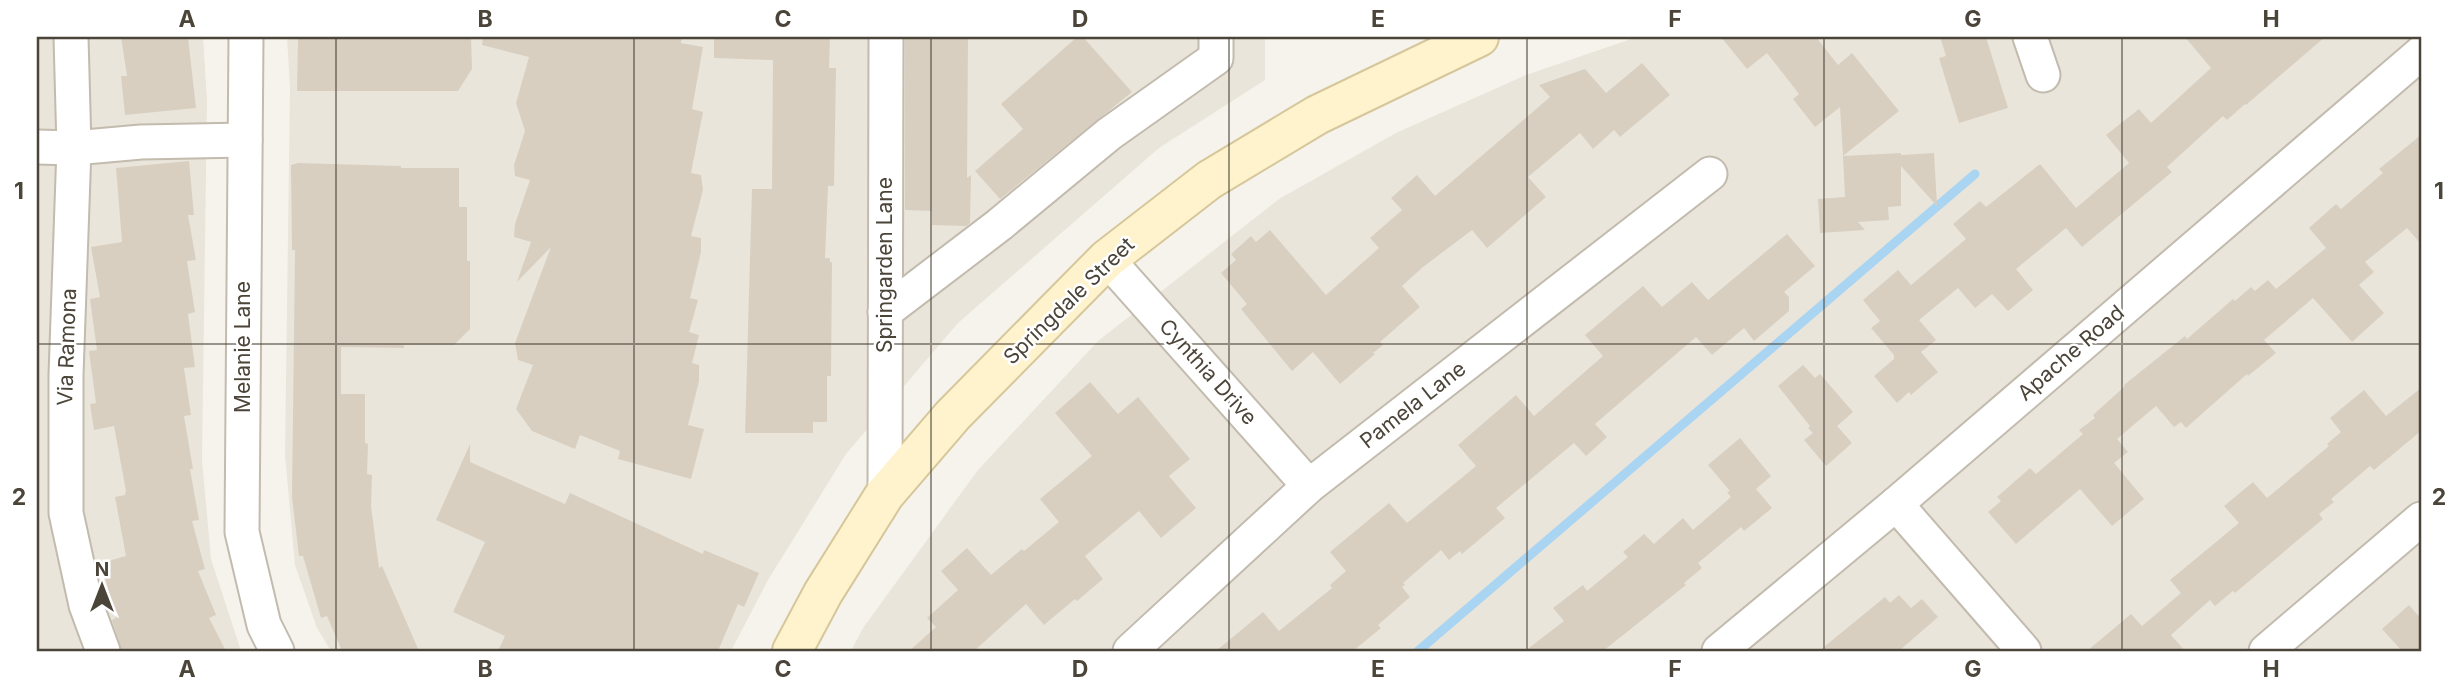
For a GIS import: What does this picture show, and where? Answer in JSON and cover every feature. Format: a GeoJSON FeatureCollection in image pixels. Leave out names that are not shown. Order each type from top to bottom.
{"type":"FeatureCollection","features":[{"type":"Feature","properties":{"kind":"main road","name":"Springdale Street"},"geometry":{"type":"LineString","coordinates":[[792,651],[823,593],[885,494],[953,415],[1107,259],[1209,180],[1317,115],[1479,37]]}},
{"type":"Feature","properties":{"kind":"street","name":"Via Ramona"},"geometry":{"type":"LineString","coordinates":[[71,37],[74,148],[66,375],[66,513],[86,605],[103,651]]}},
{"type":"Feature","properties":{"kind":"street","name":"Melanie Lane"},"geometry":{"type":"LineString","coordinates":[[246,37],[242,532],[264,625],[277,651]]}},
{"type":"Feature","properties":{"kind":"street","name":"Springarden Lane"},"geometry":{"type":"LineString","coordinates":[[885,494],[886,37]]}},
{"type":"Feature","properties":{"kind":"street"},"geometry":{"type":"LineString","coordinates":[[885,313],[999,225],[1109,134],[1216,58],[1216,37]]}},
{"type":"Feature","properties":{"kind":"street"},"geometry":{"type":"LineString","coordinates":[[2030,37],[2043,75]]}},
{"type":"Feature","properties":{"kind":"street","name":"Apache Road"},"geometry":{"type":"LineString","coordinates":[[1719,651],[1896,504],[2421,53]]}},
{"type":"Feature","properties":{"kind":"street"},"geometry":{"type":"LineString","coordinates":[[37,147],[245,141]]}},
{"type":"Feature","properties":{"kind":"street","name":"Pamela Lane"},"geometry":{"type":"LineString","coordinates":[[1130,651],[1309,485],[1710,174]]}},
{"type":"Feature","properties":{"kind":"street","name":"Cynthia Drive"},"geometry":{"type":"LineString","coordinates":[[1107,259],[1309,485]]}},
{"type":"Feature","properties":{"kind":"street"},"geometry":{"type":"LineString","coordinates":[[1896,504],[2024,651]]}},
{"type":"Feature","properties":{"kind":"street"},"geometry":{"type":"LineString","coordinates":[[2266,651],[2421,519]]}},
{"type":"Feature","properties":{"kind":"shaded area"},"geometry":{"type":"Polygon","coordinates":[[[37,37],[203,37],[207,101],[202,460],[211,559],[241,651],[37,651],[37,37]]]}},
{"type":"Feature","properties":{"kind":"shaded area"},"geometry":{"type":"Polygon","coordinates":[[[287,37],[1265,37],[1265,80],[1159,148],[958,323],[846,454],[768,580],[731,651],[331,651],[317,628],[295,565],[285,455],[290,88],[287,37]]]}},
{"type":"Feature","properties":{"kind":"shaded area"},"geometry":{"type":"Polygon","coordinates":[[[1637,37],[2421,37],[2421,651],[851,651],[863,628],[978,470],[1098,341],[1279,199],[1396,133],[1526,75],[1637,37]]]}},
{"type":"Feature","properties":{"kind":"building"},"geometry":{"type":"Polygon","coordinates":[[[121,37],[188,37],[196,108],[125,115],[121,76],[127,76],[121,37]]]}},
{"type":"Feature","properties":{"kind":"building"},"geometry":{"type":"Polygon","coordinates":[[[298,37],[471,37],[472,69],[458,91],[297,91],[298,37]]]}},
{"type":"Feature","properties":{"kind":"building"},"geometry":{"type":"Polygon","coordinates":[[[483,37],[682,37],[681,43],[703,47],[692,109],[703,112],[691,173],[701,175],[703,190],[691,236],[701,238],[701,252],[690,298],[698,300],[689,332],[699,335],[692,363],[699,365],[699,381],[688,425],[704,429],[691,479],[618,459],[620,451],[580,435],[575,449],[532,431],[516,409],[533,365],[518,360],[515,343],[551,247],[517,282],[531,242],[514,237],[515,224],[530,180],[515,176],[514,165],[525,131],[516,103],[529,57],[482,45],[483,37]]]}},
{"type":"Feature","properties":{"kind":"building"},"geometry":{"type":"Polygon","coordinates":[[[714,37],[830,37],[829,68],[836,68],[834,186],[828,186],[825,258],[830,258],[832,262],[831,376],[827,376],[827,422],[813,422],[813,433],[745,433],[752,189],[772,189],[773,60],[714,58],[714,37]]]}},
{"type":"Feature","properties":{"kind":"building"},"geometry":{"type":"Polygon","coordinates":[[[905,37],[968,37],[967,178],[971,175],[970,223],[966,226],[932,225],[932,211],[905,210],[905,37]]]}},
{"type":"Feature","properties":{"kind":"building"},"geometry":{"type":"Polygon","coordinates":[[[1077,37],[1083,37],[1132,92],[1000,199],[975,171],[1023,129],[1001,104],[1077,37]]]}},
{"type":"Feature","properties":{"kind":"building"},"geometry":{"type":"Polygon","coordinates":[[[1721,37],[1816,37],[1838,65],[1852,53],[1899,111],[1843,156],[1840,107],[1815,127],[1793,99],[1799,94],[1767,53],[1747,69],[1721,37]]]}},
{"type":"Feature","properties":{"kind":"building"},"geometry":{"type":"Polygon","coordinates":[[[1940,37],[1986,37],[2008,108],[1959,123],[1939,58],[1946,56],[1940,37]]]}},
{"type":"Feature","properties":{"kind":"building"},"geometry":{"type":"Polygon","coordinates":[[[2185,37],[2325,37],[2227,120],[2223,116],[2167,167],[2172,172],[2082,247],[2066,228],[2016,269],[2033,290],[2008,311],[1992,294],[1975,308],[1958,288],[1919,320],[1936,340],[1921,352],[1938,372],[1897,403],[1874,376],[1894,359],[1894,355],[1871,328],[1880,321],[1863,300],[1898,270],[1911,285],[1966,239],[1953,224],[1980,201],[1986,207],[2040,164],[2076,208],[2129,163],[2106,135],[2139,109],[2151,123],[2211,68],[2185,37]]]}},
{"type":"Feature","properties":{"kind":"building"},"geometry":{"type":"Polygon","coordinates":[[[1642,63],[1670,95],[1620,137],[1614,130],[1593,149],[1580,133],[1528,177],[1546,197],[1487,248],[1472,230],[1423,267],[1402,286],[1420,307],[1380,342],[1383,345],[1373,353],[1375,354],[1340,384],[1313,352],[1292,371],[1241,309],[1247,304],[1221,273],[1236,260],[1231,254],[1251,236],[1256,242],[1270,230],[1326,295],[1379,248],[1370,238],[1402,210],[1391,198],[1417,175],[1435,196],[1550,97],[1539,85],[1585,69],[1606,93],[1642,63]]]}},
{"type":"Feature","properties":{"kind":"building"},"geometry":{"type":"Polygon","coordinates":[[[2421,135],[2421,244],[2407,228],[2365,262],[2374,272],[2359,285],[2384,313],[2352,342],[2313,298],[2264,340],[2276,353],[2248,376],[2247,374],[2186,428],[2181,422],[2174,427],[2156,406],[2117,439],[2128,452],[2114,463],[2144,499],[2112,526],[2080,489],[2016,544],[1988,512],[2001,501],[1997,497],[2030,468],[2036,474],[2083,434],[2079,430],[2095,418],[2093,415],[2124,385],[2185,336],[2187,339],[2233,299],[2235,301],[2251,287],[2255,291],[2268,280],[2276,289],[2326,248],[2309,228],[2336,204],[2341,209],[2383,173],[2379,169],[2421,135]]]}},
{"type":"Feature","properties":{"kind":"building"},"geometry":{"type":"Polygon","coordinates":[[[1934,153],[1937,206],[1901,166],[1901,206],[1888,207],[1889,220],[1858,222],[1865,230],[1820,233],[1818,199],[1845,197],[1843,156],[1934,153]]]}},
{"type":"Feature","properties":{"kind":"building"},"geometry":{"type":"Polygon","coordinates":[[[189,161],[194,215],[188,215],[196,260],[187,261],[195,312],[188,314],[195,367],[184,368],[191,415],[184,416],[199,520],[192,521],[205,569],[198,571],[216,615],[209,618],[226,651],[122,651],[112,620],[116,618],[101,563],[126,556],[115,497],[125,495],[126,491],[114,426],[94,430],[90,404],[96,403],[89,351],[97,350],[90,299],[100,297],[91,247],[122,242],[116,168],[189,161]]]}},
{"type":"Feature","properties":{"kind":"building"},"geometry":{"type":"Polygon","coordinates":[[[298,163],[459,168],[459,207],[467,207],[470,329],[454,345],[404,345],[404,348],[341,347],[341,394],[365,394],[367,474],[372,475],[371,506],[379,568],[382,566],[419,651],[342,651],[327,616],[321,618],[303,556],[299,556],[292,497],[295,250],[292,250],[291,165],[298,163]]]}},
{"type":"Feature","properties":{"kind":"building"},"geometry":{"type":"Polygon","coordinates":[[[1787,234],[1815,266],[1784,292],[1789,297],[1789,311],[1754,341],[1744,328],[1712,355],[1696,337],[1595,424],[1607,437],[1586,456],[1574,443],[1496,508],[1505,518],[1462,554],[1460,551],[1449,560],[1441,550],[1403,583],[1405,585],[1402,587],[1410,597],[1378,625],[1381,628],[1353,651],[1216,651],[1263,612],[1279,631],[1332,588],[1330,585],[1346,571],[1330,552],[1389,503],[1407,523],[1476,466],[1458,445],[1516,395],[1534,416],[1603,356],[1585,335],[1643,286],[1662,307],[1692,282],[1708,300],[1787,234]]]}},
{"type":"Feature","properties":{"kind":"building"},"geometry":{"type":"Polygon","coordinates":[[[1803,365],[1815,378],[1820,374],[1853,412],[1837,426],[1852,443],[1826,466],[1804,440],[1813,433],[1808,428],[1810,426],[1778,386],[1803,365]]]}},
{"type":"Feature","properties":{"kind":"building"},"geometry":{"type":"Polygon","coordinates":[[[1090,382],[1118,414],[1138,397],[1190,459],[1169,476],[1196,508],[1161,538],[1139,511],[1085,556],[1103,579],[1044,625],[1026,604],[974,651],[909,651],[936,627],[927,618],[958,590],[941,571],[967,548],[991,575],[1059,522],[1040,499],[1092,456],[1055,413],[1090,382]]]}},
{"type":"Feature","properties":{"kind":"building"},"geometry":{"type":"Polygon","coordinates":[[[2421,388],[2421,431],[2374,470],[2370,466],[2331,499],[2334,502],[2319,514],[2323,519],[2235,593],[2233,591],[2215,606],[2210,600],[2171,635],[2185,651],[2087,651],[2131,614],[2142,626],[2181,593],[2170,580],[2239,523],[2224,506],[2253,482],[2267,498],[2329,446],[2327,444],[2341,432],[2330,418],[2364,390],[2386,416],[2421,388]]]}},
{"type":"Feature","properties":{"kind":"building"},"geometry":{"type":"Polygon","coordinates":[[[1740,438],[1771,476],[1756,489],[1772,508],[1744,531],[1741,527],[1698,563],[1702,568],[1684,583],[1686,585],[1603,651],[1525,651],[1564,621],[1553,608],[1583,585],[1587,591],[1628,557],[1623,552],[1644,534],[1654,544],[1683,518],[1693,530],[1731,497],[1727,492],[1730,491],[1708,465],[1740,438]]]}},
{"type":"Feature","properties":{"kind":"building"},"geometry":{"type":"Polygon","coordinates":[[[470,444],[470,462],[565,504],[570,493],[703,554],[704,550],[759,573],[744,607],[738,604],[718,651],[498,651],[505,636],[453,612],[485,542],[436,520],[470,444]]]}},
{"type":"Feature","properties":{"kind":"building"},"geometry":{"type":"Polygon","coordinates":[[[1899,595],[1911,608],[1922,599],[1938,617],[1899,651],[1819,651],[1885,597],[1890,603],[1899,595]]]}},
{"type":"Feature","properties":{"kind":"building"},"geometry":{"type":"Polygon","coordinates":[[[2409,605],[2421,619],[2421,651],[2402,651],[2382,629],[2409,605]]]}},
{"type":"Feature","properties":{"kind":"waterway"},"geometry":{"type":"LineString","coordinates":[[1418,651],[1975,174]]}}]}
